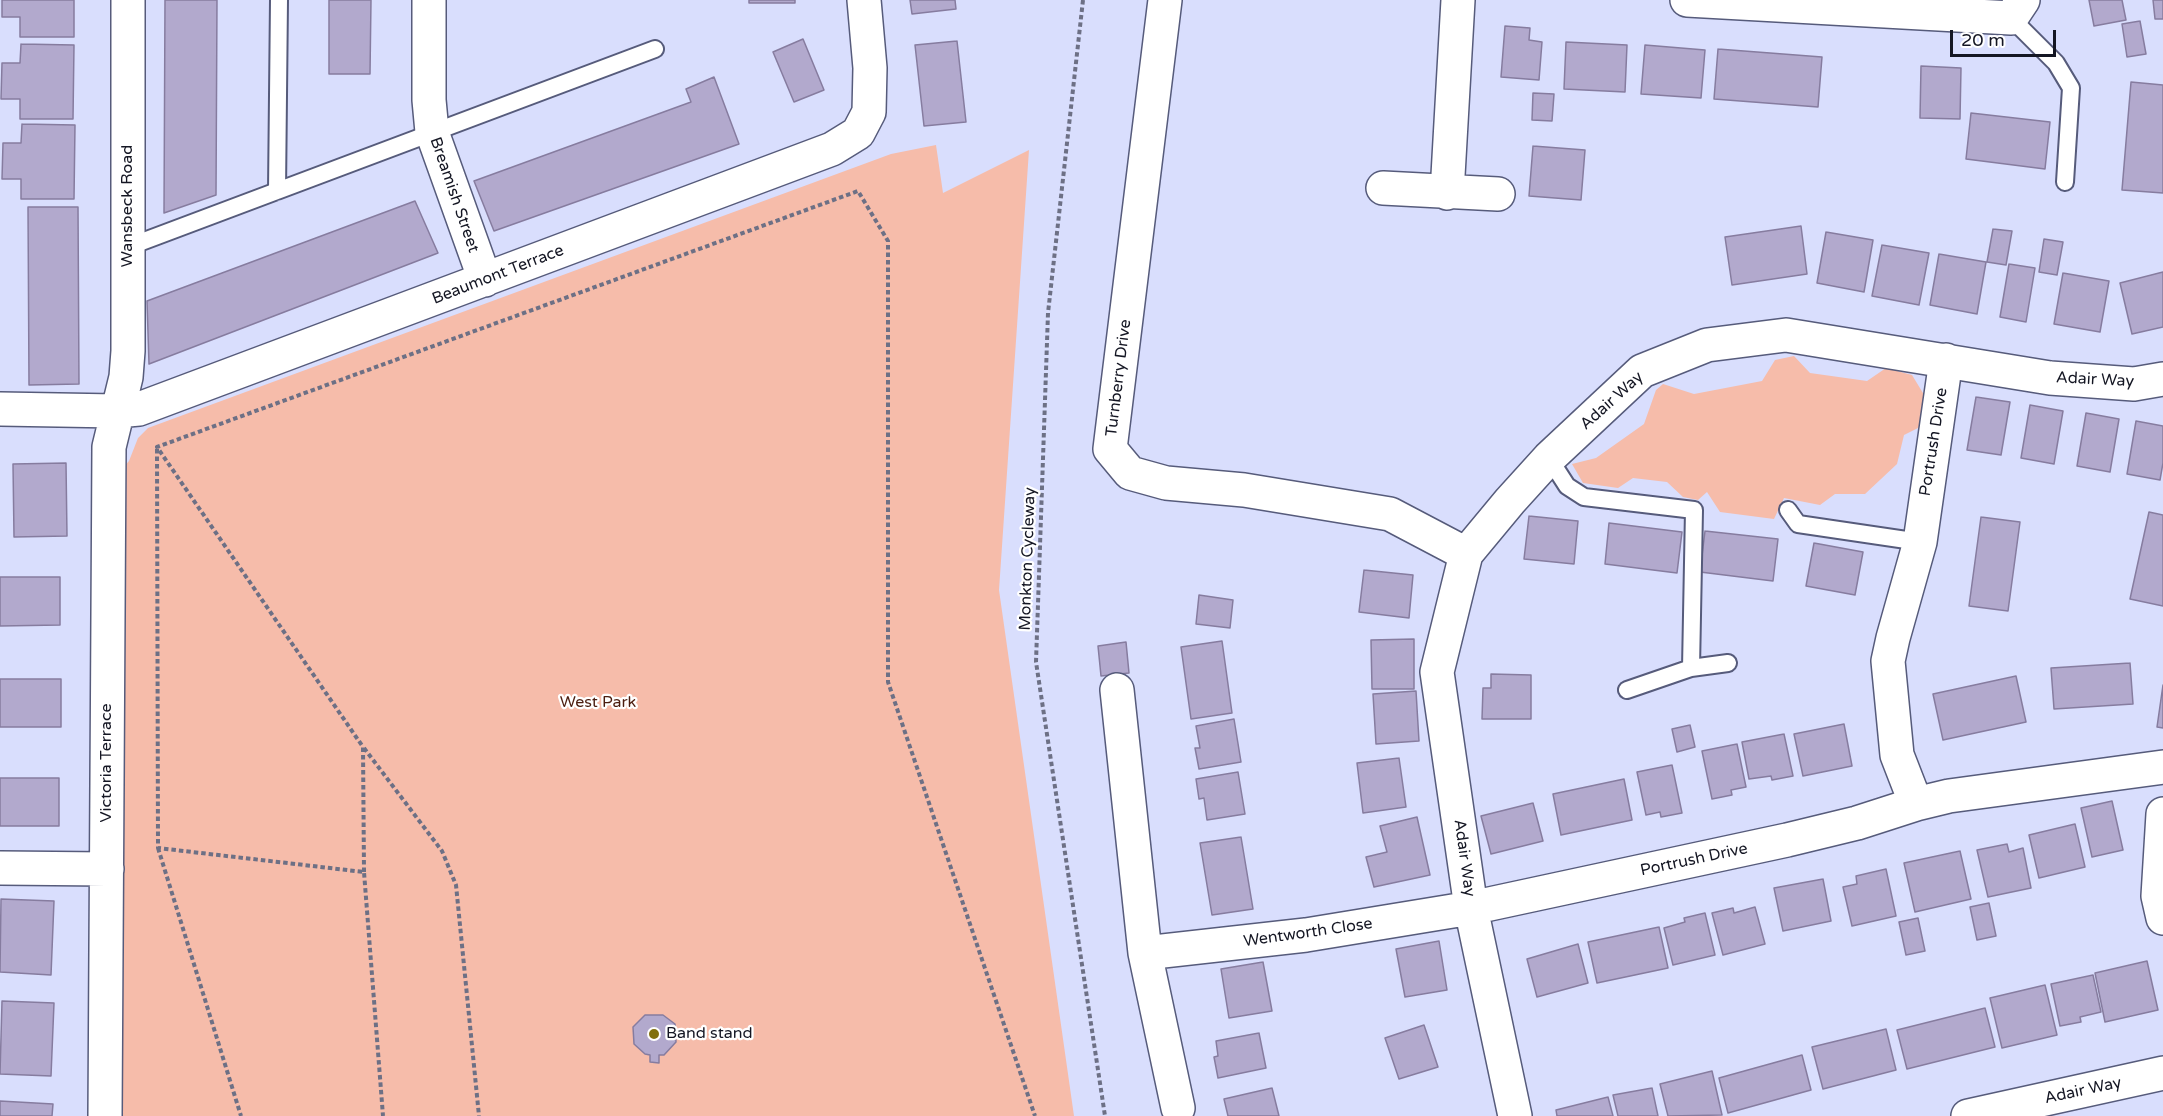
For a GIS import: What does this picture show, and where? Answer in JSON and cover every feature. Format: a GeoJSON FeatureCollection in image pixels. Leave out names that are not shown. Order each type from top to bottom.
{"type":"FeatureCollection","features":[{"type":"Feature","properties":{"kind":"street","name":"Wansbeck Road"},"geometry":{"type":"LineString","coordinates":[[117,411],[126,377],[128,351],[128,0]]}},
{"type":"Feature","properties":{"kind":"street","name":"Breamish Street"},"geometry":{"type":"LineString","coordinates":[[429,0],[429,100],[432,132],[485,280]]}},
{"type":"Feature","properties":{"kind":"street","name":"Beaumont Terrace"},"geometry":{"type":"LineString","coordinates":[[0,409],[117,411],[139,409],[832,149],[858,133],[868,112],[871,90],[864,0]]}},
{"type":"Feature","properties":{"kind":"street","name":"Turnberry Drive"},"geometry":{"type":"LineString","coordinates":[[1165,0],[1110,449],[1130,473],[1166,483],[1244,490],[1390,514],[1466,554]]}},
{"type":"Feature","properties":{"kind":"street"},"geometry":{"type":"LineString","coordinates":[[1447,192],[1458,0]]}},
{"type":"Feature","properties":{"kind":"street"},"geometry":{"type":"LineString","coordinates":[[1686,0],[2017,9]]}},
{"type":"Feature","properties":{"kind":"street"},"geometry":{"type":"LineString","coordinates":[[1383,188],[1498,194]]}},
{"type":"Feature","properties":{"kind":"street","name":"Adair Way"},"geometry":{"type":"LineString","coordinates":[[1515,1116],[1471,908],[1437,672],[1466,554],[1510,501],[1549,458],[1642,371],[1707,345],[1786,335],[2050,378],[2134,384],[2163,379]]}},
{"type":"Feature","properties":{"kind":"street","name":"Portrush Drive"},"geometry":{"type":"LineString","coordinates":[[1916,804],[1897,755],[1888,661],[1920,542],[1946,360]]}},
{"type":"Feature","properties":{"kind":"street","name":"Victoria Terrace"},"geometry":{"type":"LineString","coordinates":[[105,1116],[109,447],[117,411]]}},
{"type":"Feature","properties":{"kind":"street"},"geometry":{"type":"LineString","coordinates":[[1117,690],[1145,953],[1179,1108]]}},
{"type":"Feature","properties":{"kind":"street","name":"Portrush Drive"},"geometry":{"type":"LineString","coordinates":[[1471,908],[1787,840],[1857,823],[1949,796],[2163,767]]}},
{"type":"Feature","properties":{"kind":"street"},"geometry":{"type":"LineString","coordinates":[[2163,814],[2158,896],[2163,918]]}},
{"type":"Feature","properties":{"kind":"street"},"geometry":{"type":"LineString","coordinates":[[0,868],[107,869]]}},
{"type":"Feature","properties":{"kind":"street","name":"Wentworth Close"},"geometry":{"type":"LineString","coordinates":[[1145,953],[1306,935],[1471,908]]}},
{"type":"Feature","properties":{"kind":"street","name":"Adair Way"},"geometry":{"type":"LineString","coordinates":[[1968,1116],[2163,1073]]}},
{"type":"Feature","properties":{"kind":"lane"},"geometry":{"type":"LineString","coordinates":[[277,190],[279,0]]}},
{"type":"Feature","properties":{"kind":"lane"},"geometry":{"type":"LineString","coordinates":[[2017,9],[2071,88],[2065,182]]}},
{"type":"Feature","properties":{"kind":"lane"},"geometry":{"type":"LineString","coordinates":[[128,247],[656,49]]}},
{"type":"Feature","properties":{"kind":"lane"},"geometry":{"type":"LineString","coordinates":[[1549,458],[1567,486],[1584,497],[1694,510],[1691,668]]}},
{"type":"Feature","properties":{"kind":"lane"},"geometry":{"type":"LineString","coordinates":[[1788,510],[1798,524],[1920,542]]}},
{"type":"Feature","properties":{"kind":"lane"},"geometry":{"type":"LineString","coordinates":[[1627,690],[1691,668],[1728,663]]}},
{"type":"Feature","properties":{"kind":"path","name":"Monkton Cycleway"},"geometry":{"type":"LineString","coordinates":[[1083,0],[1048,313],[1036,662],[1105,1116]]}},
{"type":"Feature","properties":{"kind":"path"},"geometry":{"type":"LineString","coordinates":[[157,447],[858,191],[888,241],[888,682],[1035,1116]]}},
{"type":"Feature","properties":{"kind":"path"},"geometry":{"type":"LineString","coordinates":[[117,411],[157,447],[363,747],[442,851],[456,885],[479,1116]]}},
{"type":"Feature","properties":{"kind":"path"},"geometry":{"type":"LineString","coordinates":[[157,447],[158,848],[241,1116]]}},
{"type":"Feature","properties":{"kind":"path"},"geometry":{"type":"LineString","coordinates":[[363,747],[364,872],[383,1116]]}},
{"type":"Feature","properties":{"kind":"path"},"geometry":{"type":"LineString","coordinates":[[158,848],[364,872]]}},
{"type":"Feature","properties":{"kind":"green space","name":"West Park"},"geometry":{"type":"Polygon","coordinates":[[[936,145],[943,193],[1029,150],[999,590],[1074,1116],[114,1116],[119,472],[129,461],[138,438],[148,428],[891,154],[936,145]]]}},
{"type":"Feature","properties":{"kind":"green space"},"geometry":{"type":"Polygon","coordinates":[[[1794,356],[1810,373],[1867,381],[1886,368],[1912,375],[1926,398],[1922,426],[1904,435],[1897,464],[1865,494],[1835,494],[1820,505],[1784,498],[1774,519],[1720,512],[1707,492],[1698,500],[1683,497],[1667,482],[1633,478],[1618,488],[1583,483],[1572,464],[1596,458],[1644,424],[1656,390],[1663,384],[1694,394],[1762,381],[1775,360],[1794,356]]]}},
{"type":"Feature","properties":{"kind":"building"},"geometry":{"type":"Polygon","coordinates":[[[2,0],[74,0],[74,37],[20,37],[20,17],[2,17],[2,0]]]}},
{"type":"Feature","properties":{"kind":"building"},"geometry":{"type":"Polygon","coordinates":[[[165,0],[217,0],[216,195],[164,213],[165,0]]]}},
{"type":"Feature","properties":{"kind":"building"},"geometry":{"type":"Polygon","coordinates":[[[329,0],[371,0],[370,74],[329,74],[329,0]]]}},
{"type":"Feature","properties":{"kind":"building"},"geometry":{"type":"Polygon","coordinates":[[[749,0],[795,0],[795,3],[749,3],[749,0]]]}},
{"type":"Feature","properties":{"kind":"building"},"geometry":{"type":"Polygon","coordinates":[[[910,0],[955,0],[956,9],[912,14],[910,0]]]}},
{"type":"Feature","properties":{"kind":"building"},"geometry":{"type":"Polygon","coordinates":[[[2089,0],[2122,0],[2126,20],[2094,26],[2089,0]]]}},
{"type":"Feature","properties":{"kind":"building"},"geometry":{"type":"Polygon","coordinates":[[[2153,0],[2163,0],[2163,19],[2155,19],[2153,0]]]}},
{"type":"Feature","properties":{"kind":"building"},"geometry":{"type":"Polygon","coordinates":[[[2140,21],[2146,54],[2127,57],[2122,24],[2140,21]]]}},
{"type":"Feature","properties":{"kind":"building"},"geometry":{"type":"Polygon","coordinates":[[[1505,26],[1530,28],[1529,40],[1542,42],[1539,80],[1501,77],[1505,26]]]}},
{"type":"Feature","properties":{"kind":"building"},"geometry":{"type":"Polygon","coordinates":[[[803,39],[824,90],[794,102],[773,52],[803,39]]]}},
{"type":"Feature","properties":{"kind":"building"},"geometry":{"type":"Polygon","coordinates":[[[957,41],[966,122],[924,126],[915,45],[957,41]]]}},
{"type":"Feature","properties":{"kind":"building"},"geometry":{"type":"Polygon","coordinates":[[[1566,42],[1627,45],[1625,92],[1564,89],[1566,42]]]}},
{"type":"Feature","properties":{"kind":"building"},"geometry":{"type":"Polygon","coordinates":[[[21,44],[74,45],[73,119],[20,119],[20,99],[1,99],[2,63],[20,63],[21,44]]]}},
{"type":"Feature","properties":{"kind":"building"},"geometry":{"type":"Polygon","coordinates":[[[1645,45],[1705,50],[1701,98],[1641,94],[1645,45]]]}},
{"type":"Feature","properties":{"kind":"building"},"geometry":{"type":"Polygon","coordinates":[[[1718,49],[1822,57],[1818,107],[1714,99],[1718,49]]]}},
{"type":"Feature","properties":{"kind":"building"},"geometry":{"type":"Polygon","coordinates":[[[1921,66],[1961,68],[1960,119],[1920,118],[1921,66]]]}},
{"type":"Feature","properties":{"kind":"building"},"geometry":{"type":"Polygon","coordinates":[[[714,77],[739,144],[494,231],[474,181],[691,102],[686,89],[714,77]]]}},
{"type":"Feature","properties":{"kind":"building"},"geometry":{"type":"Polygon","coordinates":[[[2131,82],[2163,85],[2163,193],[2122,190],[2131,82]]]}},
{"type":"Feature","properties":{"kind":"building"},"geometry":{"type":"Polygon","coordinates":[[[1533,93],[1554,94],[1552,121],[1532,120],[1533,93]]]}},
{"type":"Feature","properties":{"kind":"building"},"geometry":{"type":"Polygon","coordinates":[[[1971,113],[2050,122],[2045,169],[1966,159],[1971,113]]]}},
{"type":"Feature","properties":{"kind":"building"},"geometry":{"type":"Polygon","coordinates":[[[22,124],[75,125],[74,199],[21,199],[21,179],[2,179],[3,143],[21,143],[22,124]]]}},
{"type":"Feature","properties":{"kind":"building"},"geometry":{"type":"Polygon","coordinates":[[[1533,146],[1585,150],[1581,200],[1529,196],[1533,146]]]}},
{"type":"Feature","properties":{"kind":"building"},"geometry":{"type":"Polygon","coordinates":[[[415,201],[438,253],[149,364],[147,301],[415,201]]]}},
{"type":"Feature","properties":{"kind":"building"},"geometry":{"type":"Polygon","coordinates":[[[28,207],[78,207],[79,384],[29,385],[28,207]]]}},
{"type":"Feature","properties":{"kind":"building"},"geometry":{"type":"Polygon","coordinates":[[[1801,226],[1807,274],[1732,285],[1725,237],[1801,226]]]}},
{"type":"Feature","properties":{"kind":"building"},"geometry":{"type":"Polygon","coordinates":[[[1993,229],[2012,231],[2006,265],[1987,262],[1993,229]]]}},
{"type":"Feature","properties":{"kind":"building"},"geometry":{"type":"Polygon","coordinates":[[[1826,232],[1873,240],[1864,292],[1817,283],[1826,232]]]}},
{"type":"Feature","properties":{"kind":"building"},"geometry":{"type":"Polygon","coordinates":[[[2044,239],[2063,242],[2057,275],[2039,272],[2044,239]]]}},
{"type":"Feature","properties":{"kind":"building"},"geometry":{"type":"Polygon","coordinates":[[[1882,245],[1929,253],[1919,305],[1872,296],[1882,245]]]}},
{"type":"Feature","properties":{"kind":"building"},"geometry":{"type":"Polygon","coordinates":[[[1939,254],[1986,262],[1977,314],[1930,305],[1939,254]]]}},
{"type":"Feature","properties":{"kind":"building"},"geometry":{"type":"Polygon","coordinates":[[[2009,264],[2035,268],[2026,322],[2000,317],[2009,264]]]}},
{"type":"Feature","properties":{"kind":"building"},"geometry":{"type":"Polygon","coordinates":[[[2163,272],[2163,327],[2132,334],[2120,283],[2163,272]]]}},
{"type":"Feature","properties":{"kind":"building"},"geometry":{"type":"Polygon","coordinates":[[[2063,273],[2109,281],[2100,332],[2054,324],[2063,273]]]}},
{"type":"Feature","properties":{"kind":"building"},"geometry":{"type":"Polygon","coordinates":[[[1976,397],[2010,402],[2001,455],[1967,450],[1976,397]]]}},
{"type":"Feature","properties":{"kind":"building"},"geometry":{"type":"Polygon","coordinates":[[[2030,405],[2063,411],[2054,464],[2021,458],[2030,405]]]}},
{"type":"Feature","properties":{"kind":"building"},"geometry":{"type":"Polygon","coordinates":[[[2086,413],[2119,419],[2110,472],[2077,466],[2086,413]]]}},
{"type":"Feature","properties":{"kind":"building"},"geometry":{"type":"Polygon","coordinates":[[[2136,421],[2163,426],[2163,463],[2160,480],[2127,474],[2136,421]]]}},
{"type":"Feature","properties":{"kind":"building"},"geometry":{"type":"Polygon","coordinates":[[[66,463],[67,536],[14,537],[13,464],[66,463]]]}},
{"type":"Feature","properties":{"kind":"building"},"geometry":{"type":"Polygon","coordinates":[[[2149,512],[2163,515],[2163,606],[2130,599],[2149,512]]]}},
{"type":"Feature","properties":{"kind":"building"},"geometry":{"type":"Polygon","coordinates":[[[1529,516],[1578,521],[1574,564],[1524,559],[1529,516]]]}},
{"type":"Feature","properties":{"kind":"building"},"geometry":{"type":"Polygon","coordinates":[[[1981,517],[2020,522],[2008,611],[1969,606],[1981,517]]]}},
{"type":"Feature","properties":{"kind":"building"},"geometry":{"type":"Polygon","coordinates":[[[1609,523],[1682,532],[1677,573],[1605,564],[1609,523]]]}},
{"type":"Feature","properties":{"kind":"building"},"geometry":{"type":"Polygon","coordinates":[[[1705,531],[1778,539],[1773,581],[1700,572],[1705,531]]]}},
{"type":"Feature","properties":{"kind":"building"},"geometry":{"type":"Polygon","coordinates":[[[1814,543],[1863,552],[1855,595],[1806,586],[1814,543]]]}},
{"type":"Feature","properties":{"kind":"building"},"geometry":{"type":"Polygon","coordinates":[[[1364,570],[1413,575],[1409,618],[1359,612],[1364,570]]]}},
{"type":"Feature","properties":{"kind":"building"},"geometry":{"type":"Polygon","coordinates":[[[0,577],[60,577],[60,625],[0,626],[0,577]]]}},
{"type":"Feature","properties":{"kind":"building"},"geometry":{"type":"Polygon","coordinates":[[[1199,595],[1233,600],[1230,628],[1196,624],[1199,595]]]}},
{"type":"Feature","properties":{"kind":"building"},"geometry":{"type":"Polygon","coordinates":[[[1414,639],[1414,689],[1372,689],[1371,640],[1414,639]]]}},
{"type":"Feature","properties":{"kind":"building"},"geometry":{"type":"Polygon","coordinates":[[[1222,641],[1232,713],[1191,719],[1181,647],[1222,641]]]}},
{"type":"Feature","properties":{"kind":"building"},"geometry":{"type":"Polygon","coordinates":[[[1126,642],[1129,673],[1101,676],[1098,646],[1126,642]]]}},
{"type":"Feature","properties":{"kind":"building"},"geometry":{"type":"Polygon","coordinates":[[[2130,663],[2133,704],[2054,709],[2051,668],[2130,663]]]}},
{"type":"Feature","properties":{"kind":"building"},"geometry":{"type":"Polygon","coordinates":[[[1491,674],[1531,675],[1531,719],[1482,719],[1483,688],[1491,688],[1491,674]]]}},
{"type":"Feature","properties":{"kind":"building"},"geometry":{"type":"Polygon","coordinates":[[[2016,676],[2026,722],[1943,740],[1933,694],[2016,676]]]}},
{"type":"Feature","properties":{"kind":"building"},"geometry":{"type":"Polygon","coordinates":[[[0,679],[61,679],[61,727],[0,727],[0,679]]]}},
{"type":"Feature","properties":{"kind":"building"},"geometry":{"type":"Polygon","coordinates":[[[2163,685],[2163,728],[2157,727],[2163,685]]]}},
{"type":"Feature","properties":{"kind":"building"},"geometry":{"type":"Polygon","coordinates":[[[1416,691],[1419,741],[1376,744],[1373,694],[1416,691]]]}},
{"type":"Feature","properties":{"kind":"building"},"geometry":{"type":"Polygon","coordinates":[[[1234,719],[1241,762],[1199,769],[1195,748],[1200,748],[1196,726],[1234,719]]]}},
{"type":"Feature","properties":{"kind":"building"},"geometry":{"type":"Polygon","coordinates":[[[1844,724],[1852,766],[1803,776],[1794,734],[1844,724]]]}},
{"type":"Feature","properties":{"kind":"building"},"geometry":{"type":"Polygon","coordinates":[[[1690,725],[1695,747],[1677,752],[1672,729],[1690,725]]]}},
{"type":"Feature","properties":{"kind":"building"},"geometry":{"type":"Polygon","coordinates":[[[1784,734],[1793,776],[1772,780],[1771,776],[1749,779],[1742,742],[1784,734]]]}},
{"type":"Feature","properties":{"kind":"building"},"geometry":{"type":"Polygon","coordinates":[[[1737,744],[1746,787],[1731,790],[1732,795],[1712,799],[1702,751],[1737,744]]]}},
{"type":"Feature","properties":{"kind":"building"},"geometry":{"type":"Polygon","coordinates":[[[1399,758],[1406,807],[1363,813],[1357,763],[1399,758]]]}},
{"type":"Feature","properties":{"kind":"building"},"geometry":{"type":"Polygon","coordinates":[[[1672,765],[1682,813],[1661,817],[1660,812],[1646,815],[1637,772],[1672,765]]]}},
{"type":"Feature","properties":{"kind":"building"},"geometry":{"type":"Polygon","coordinates":[[[1238,772],[1245,814],[1207,820],[1204,798],[1199,799],[1196,779],[1238,772]]]}},
{"type":"Feature","properties":{"kind":"building"},"geometry":{"type":"Polygon","coordinates":[[[0,778],[59,778],[59,826],[0,826],[0,778]]]}},
{"type":"Feature","properties":{"kind":"building"},"geometry":{"type":"Polygon","coordinates":[[[1624,779],[1632,820],[1561,835],[1553,794],[1624,779]]]}},
{"type":"Feature","properties":{"kind":"building"},"geometry":{"type":"Polygon","coordinates":[[[2112,801],[2123,850],[2092,857],[2081,808],[2112,801]]]}},
{"type":"Feature","properties":{"kind":"building"},"geometry":{"type":"Polygon","coordinates":[[[1533,803],[1543,841],[1491,854],[1481,816],[1533,803]]]}},
{"type":"Feature","properties":{"kind":"building"},"geometry":{"type":"Polygon","coordinates":[[[1417,817],[1430,875],[1374,887],[1366,857],[1387,852],[1380,826],[1417,817]]]}},
{"type":"Feature","properties":{"kind":"building"},"geometry":{"type":"Polygon","coordinates":[[[2075,824],[2085,867],[2039,878],[2029,835],[2075,824]]]}},
{"type":"Feature","properties":{"kind":"building"},"geometry":{"type":"Polygon","coordinates":[[[1241,837],[1253,909],[1212,915],[1200,843],[1241,837]]]}},
{"type":"Feature","properties":{"kind":"building"},"geometry":{"type":"Polygon","coordinates":[[[2007,844],[2009,852],[2023,848],[2031,888],[1988,897],[1977,850],[2007,844]]]}},
{"type":"Feature","properties":{"kind":"building"},"geometry":{"type":"Polygon","coordinates":[[[1960,851],[1971,899],[1915,912],[1904,863],[1960,851]]]}},
{"type":"Feature","properties":{"kind":"building"},"geometry":{"type":"Polygon","coordinates":[[[1886,869],[1896,916],[1852,926],[1843,887],[1857,884],[1856,876],[1886,869]]]}},
{"type":"Feature","properties":{"kind":"building"},"geometry":{"type":"Polygon","coordinates":[[[1823,879],[1831,921],[1783,931],[1774,888],[1823,879]]]}},
{"type":"Feature","properties":{"kind":"building"},"geometry":{"type":"Polygon","coordinates":[[[1,899],[54,901],[51,975],[0,972],[1,899]]]}},
{"type":"Feature","properties":{"kind":"building"},"geometry":{"type":"Polygon","coordinates":[[[1989,903],[1996,936],[1977,940],[1970,907],[1989,903]]]}},
{"type":"Feature","properties":{"kind":"building"},"geometry":{"type":"Polygon","coordinates":[[[1755,907],[1765,944],[1723,955],[1712,913],[1733,908],[1734,913],[1755,907]]]}},
{"type":"Feature","properties":{"kind":"building"},"geometry":{"type":"Polygon","coordinates":[[[1705,913],[1715,955],[1673,965],[1664,928],[1685,922],[1684,918],[1705,913]]]}},
{"type":"Feature","properties":{"kind":"building"},"geometry":{"type":"Polygon","coordinates":[[[1918,918],[1925,951],[1906,955],[1899,922],[1918,918]]]}},
{"type":"Feature","properties":{"kind":"building"},"geometry":{"type":"Polygon","coordinates":[[[1659,927],[1668,968],[1597,983],[1588,942],[1659,927]]]}},
{"type":"Feature","properties":{"kind":"building"},"geometry":{"type":"Polygon","coordinates":[[[1439,941],[1447,990],[1405,997],[1396,949],[1439,941]]]}},
{"type":"Feature","properties":{"kind":"building"},"geometry":{"type":"Polygon","coordinates":[[[1578,944],[1588,983],[1537,997],[1527,959],[1578,944]]]}},
{"type":"Feature","properties":{"kind":"building"},"geometry":{"type":"Polygon","coordinates":[[[2147,961],[2158,1010],[2105,1022],[2095,973],[2147,961]]]}},
{"type":"Feature","properties":{"kind":"building"},"geometry":{"type":"Polygon","coordinates":[[[1263,962],[1272,1011],[1229,1018],[1221,969],[1263,962]]]}},
{"type":"Feature","properties":{"kind":"building"},"geometry":{"type":"Polygon","coordinates":[[[2093,975],[2101,1012],[2080,1017],[2081,1022],[2060,1026],[2051,984],[2093,975]]]}},
{"type":"Feature","properties":{"kind":"building"},"geometry":{"type":"Polygon","coordinates":[[[2045,985],[2057,1035],[2002,1048],[1990,998],[2045,985]]]}},
{"type":"Feature","properties":{"kind":"building"},"geometry":{"type":"Polygon","coordinates":[[[2,1001],[54,1003],[51,1076],[0,1074],[2,1001]]]}},
{"type":"Feature","properties":{"kind":"building"},"geometry":{"type":"Polygon","coordinates":[[[1985,1008],[1995,1047],[1907,1069],[1897,1030],[1985,1008]]]}},
{"type":"Feature","properties":{"kind":"building","name":"Band stand"},"geometry":{"type":"Polygon","coordinates":[[[645,1015],[663,1015],[675,1024],[676,1042],[664,1055],[659,1055],[659,1063],[650,1062],[650,1055],[645,1054],[634,1044],[633,1027],[645,1015]]]}},
{"type":"Feature","properties":{"kind":"building"},"geometry":{"type":"Polygon","coordinates":[[[1424,1025],[1438,1067],[1399,1079],[1385,1038],[1424,1025]]]}},
{"type":"Feature","properties":{"kind":"building"},"geometry":{"type":"Polygon","coordinates":[[[1886,1029],[1896,1070],[1823,1089],[1812,1047],[1886,1029]]]}},
{"type":"Feature","properties":{"kind":"building"},"geometry":{"type":"Polygon","coordinates":[[[1259,1033],[1266,1068],[1218,1078],[1214,1057],[1218,1056],[1216,1041],[1259,1033]]]}},
{"type":"Feature","properties":{"kind":"building"},"geometry":{"type":"Polygon","coordinates":[[[1802,1055],[1811,1090],[1728,1113],[1719,1078],[1802,1055]]]}},
{"type":"Feature","properties":{"kind":"building"},"geometry":{"type":"Polygon","coordinates":[[[1712,1071],[1722,1115],[1668,1116],[1660,1084],[1712,1071]]]}},
{"type":"Feature","properties":{"kind":"building"},"geometry":{"type":"Polygon","coordinates":[[[1272,1088],[1279,1116],[1228,1116],[1224,1099],[1272,1088]]]}},
{"type":"Feature","properties":{"kind":"building"},"geometry":{"type":"Polygon","coordinates":[[[1652,1088],[1658,1116],[1618,1116],[1613,1095],[1652,1088]]]}},
{"type":"Feature","properties":{"kind":"building"},"geometry":{"type":"Polygon","coordinates":[[[1608,1097],[1613,1116],[1557,1116],[1556,1110],[1608,1097]]]}},
{"type":"Feature","properties":{"kind":"building"},"geometry":{"type":"Polygon","coordinates":[[[0,1101],[53,1104],[52,1116],[0,1116],[0,1101]]]}},
{"type":"Feature","properties":{"kind":"place","name":"Band stand"},"geometry":{"type":"Point","coordinates":[654,1034]}}]}
